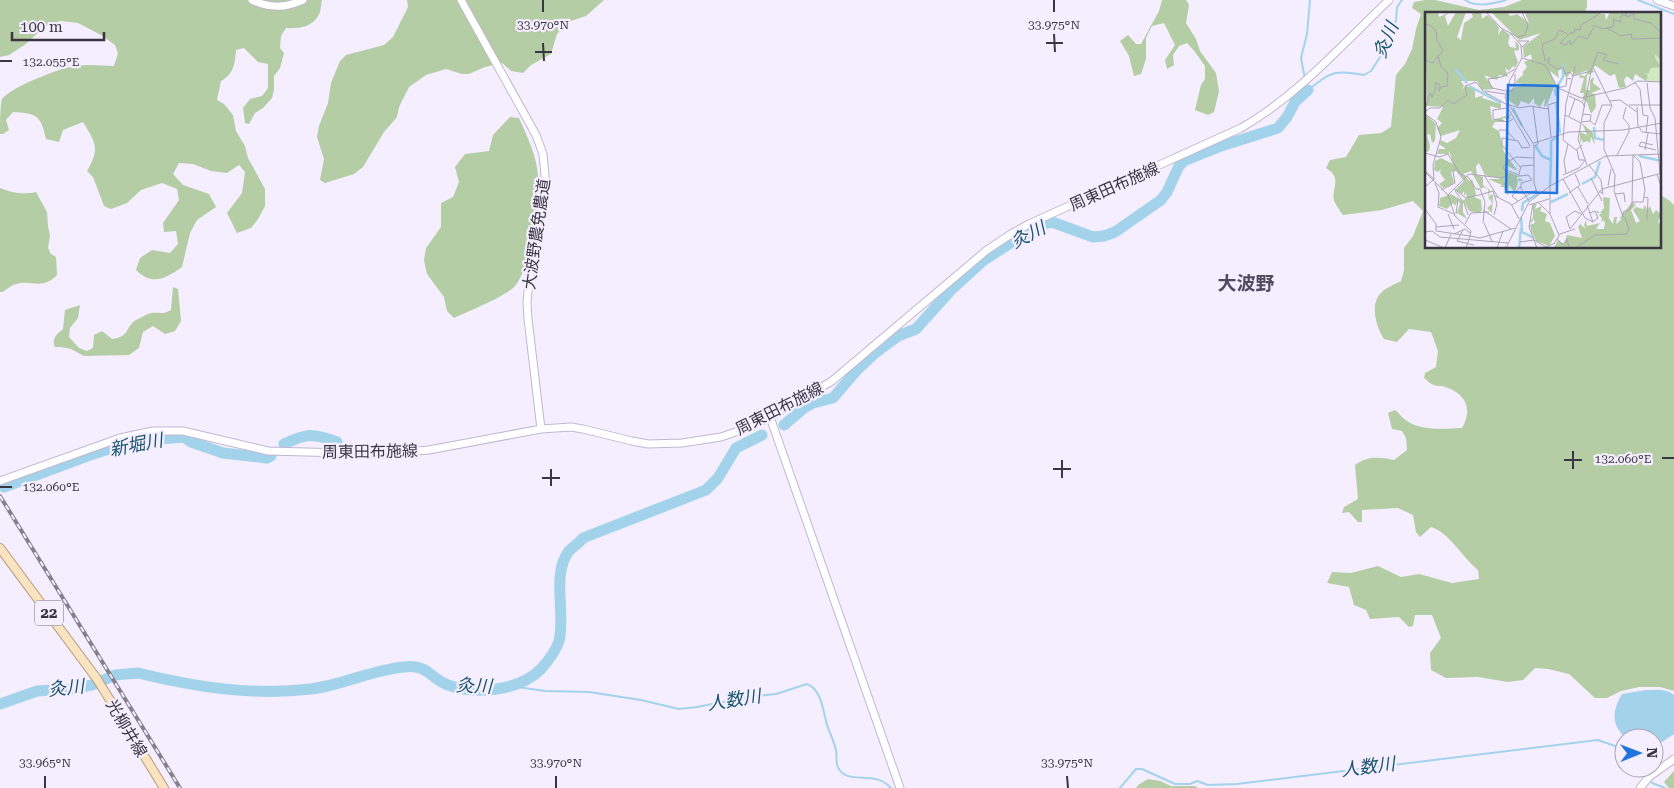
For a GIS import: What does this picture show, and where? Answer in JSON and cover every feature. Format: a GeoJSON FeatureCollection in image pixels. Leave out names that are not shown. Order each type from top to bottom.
{"type":"FeatureCollection","features":[{"type":"Feature","properties":{"kind":"main road"},"geometry":{"type":"LineString","coordinates":[[252,0],[266,6],[278,6],[290,5],[303,0]]}},
{"type":"Feature","properties":{"kind":"main road","name":"大波野農免農道"},"geometry":{"type":"LineString","coordinates":[[460,0],[536,135],[543,154],[546,186],[530,271],[527,302],[541,429]]}},
{"type":"Feature","properties":{"kind":"main road","name":"周東田布施線"},"geometry":{"type":"LineString","coordinates":[[0,481],[120,438],[154,430],[183,431],[268,451],[383,454],[429,450],[541,429],[583,429],[632,442],[666,444],[721,437],[747,428],[832,380],[975,260],[1011,234],[1241,128],[1274,107],[1302,83],[1389,0]]}},
{"type":"Feature","properties":{"kind":"main road"},"geometry":{"type":"LineString","coordinates":[[1657,0],[1674,6]]}},
{"type":"Feature","properties":{"kind":"main road"},"geometry":{"type":"LineString","coordinates":[[770,416],[900,788]]}},
{"type":"Feature","properties":{"kind":"main road","name":"光柳井線"},"geometry":{"type":"LineString","coordinates":[[0,548],[98,678],[164,788]]}},
{"type":"Feature","properties":{"kind":"main road"},"geometry":{"type":"LineString","coordinates":[[1641,787],[1649,778],[1674,759]]}},
{"type":"Feature","properties":{"kind":"green space"},"geometry":{"type":"Polygon","coordinates":[[[0,0],[322,0],[320,12],[314,21],[306,26],[286,28],[281,36],[280,48],[284,53],[280,68],[274,76],[272,98],[263,108],[255,113],[249,124],[245,123],[243,108],[250,99],[262,96],[268,88],[268,64],[258,62],[244,48],[236,50],[231,72],[221,81],[217,100],[224,104],[233,115],[236,131],[265,189],[265,206],[251,228],[237,233],[227,213],[242,193],[245,172],[239,165],[227,173],[211,171],[193,164],[179,163],[173,174],[183,185],[209,194],[216,207],[197,220],[190,233],[182,267],[170,275],[159,279],[148,278],[136,270],[140,258],[152,250],[170,253],[178,244],[176,231],[164,232],[163,223],[179,200],[177,189],[162,183],[141,190],[127,203],[111,209],[104,206],[93,177],[87,171],[94,157],[95,146],[83,122],[63,130],[59,142],[46,139],[42,125],[37,117],[28,113],[13,112],[6,120],[9,130],[0,134],[1,102],[7,94],[48,74],[75,66],[114,66],[118,53],[115,45],[78,23],[60,21],[45,26],[26,44],[9,55],[0,57],[0,0]]]}},
{"type":"Feature","properties":{"kind":"green space"},"geometry":{"type":"Polygon","coordinates":[[[407,0],[604,0],[586,16],[568,22],[557,34],[551,54],[531,65],[523,73],[511,71],[502,63],[485,67],[469,74],[446,69],[426,75],[409,87],[399,107],[397,117],[384,132],[363,167],[354,174],[325,183],[320,180],[324,159],[317,137],[328,103],[331,83],[340,61],[346,55],[384,45],[393,37],[408,7],[407,0]]]}},
{"type":"Feature","properties":{"kind":"green space"},"geometry":{"type":"Polygon","coordinates":[[[1162,0],[1186,0],[1189,5],[1186,23],[1196,39],[1200,51],[1216,73],[1219,91],[1214,112],[1208,115],[1195,110],[1201,85],[1205,79],[1205,66],[1187,43],[1179,46],[1173,55],[1174,65],[1167,69],[1165,60],[1175,45],[1164,23],[1152,26],[1146,38],[1146,59],[1141,74],[1134,76],[1129,56],[1120,41],[1128,35],[1136,44],[1141,44],[1159,11],[1162,0]]]}},
{"type":"Feature","properties":{"kind":"green space"},"geometry":{"type":"Polygon","coordinates":[[[1435,0],[1479,10],[1504,7],[1522,0],[1587,0],[1585,12],[1425,12],[1425,249],[1662,249],[1662,196],[1674,205],[1674,691],[1660,687],[1639,687],[1621,691],[1607,698],[1595,698],[1569,674],[1535,668],[1523,680],[1508,682],[1478,677],[1446,678],[1431,670],[1430,653],[1441,638],[1432,615],[1415,615],[1413,626],[1409,627],[1399,617],[1370,619],[1366,610],[1354,605],[1349,587],[1327,583],[1332,572],[1351,573],[1378,566],[1401,577],[1419,574],[1452,583],[1479,579],[1478,570],[1444,534],[1431,527],[1420,537],[1416,532],[1413,515],[1398,508],[1362,510],[1362,522],[1358,522],[1349,512],[1342,513],[1344,507],[1358,499],[1355,465],[1364,460],[1374,458],[1394,460],[1407,450],[1406,438],[1402,431],[1392,429],[1388,413],[1395,410],[1405,420],[1413,424],[1426,428],[1441,429],[1462,428],[1467,413],[1465,401],[1461,396],[1450,389],[1437,386],[1424,378],[1425,373],[1436,367],[1438,351],[1431,332],[1409,329],[1397,342],[1384,339],[1375,316],[1375,304],[1380,294],[1390,286],[1401,281],[1404,270],[1404,248],[1413,236],[1423,211],[1413,201],[1382,210],[1343,215],[1334,201],[1334,176],[1326,168],[1330,160],[1346,157],[1359,135],[1381,133],[1391,127],[1396,75],[1405,64],[1412,49],[1421,14],[1412,8],[1414,2],[1435,0]]]}},
{"type":"Feature","properties":{"kind":"green space"},"geometry":{"type":"Polygon","coordinates":[[[510,117],[519,118],[532,148],[537,168],[538,194],[534,230],[526,263],[521,277],[510,290],[454,318],[447,311],[444,297],[427,274],[424,260],[426,248],[441,227],[441,203],[453,197],[459,182],[455,167],[465,154],[489,151],[493,135],[510,117]]]}},
{"type":"Feature","properties":{"kind":"green space"},"geometry":{"type":"Polygon","coordinates":[[[0,188],[18,193],[36,192],[47,212],[50,236],[48,248],[51,254],[56,257],[57,275],[50,281],[38,284],[18,283],[0,292],[0,188]]]}},
{"type":"Feature","properties":{"kind":"green space"},"geometry":{"type":"Polygon","coordinates":[[[173,287],[178,289],[181,321],[175,331],[165,334],[153,326],[143,332],[139,348],[129,355],[84,356],[71,349],[55,347],[54,339],[63,329],[65,310],[80,305],[78,318],[70,328],[69,337],[79,348],[87,351],[93,348],[94,335],[102,331],[112,339],[118,338],[125,334],[136,320],[149,314],[163,313],[171,310],[173,287]]]}},
{"type":"Feature","properties":{"kind":"green space"},"geometry":{"type":"Polygon","coordinates":[[[1674,771],[1674,788],[1669,788],[1664,782],[1674,771]]]}},
{"type":"Feature","properties":{"kind":"green space"},"geometry":{"type":"Polygon","coordinates":[[[1148,779],[1160,781],[1171,786],[1195,786],[1198,788],[1136,788],[1148,779]]]}},
{"type":"Feature","properties":{"kind":"water"},"geometry":{"type":"Polygon","coordinates":[[[1646,690],[1664,690],[1674,695],[1674,734],[1664,741],[1664,728],[1618,728],[1615,712],[1622,694],[1646,690]]]}},
{"type":"Feature","properties":{"kind":"waterway","name":"灸川"},"geometry":{"type":"LineString","coordinates":[[1305,79],[1301,58],[1307,34],[1310,0]]}},
{"type":"Feature","properties":{"kind":"waterway","name":"灸川"},"geometry":{"type":"LineString","coordinates":[[1306,84],[1308,90],[1322,79],[1340,72],[1364,75],[1371,71],[1384,51],[1388,33],[1396,21],[1397,7],[1402,0]]}},
{"type":"Feature","properties":{"kind":"waterway","name":"灸川"},"geometry":{"type":"LineString","coordinates":[[1465,0],[1479,5],[1506,0]]}},
{"type":"Feature","properties":{"kind":"waterway","name":"灸川"},"geometry":{"type":"LineString","coordinates":[[1638,0],[1674,14]]}},
{"type":"Feature","properties":{"kind":"waterway","name":"灸川"},"geometry":{"type":"LineString","coordinates":[[784,425],[813,403],[833,398],[857,370],[875,353],[898,336],[916,329],[951,290],[984,260],[1012,242],[1044,224],[1052,222],[1093,237],[1115,232],[1161,200],[1167,192],[1179,166],[1184,161],[1221,146],[1278,128],[1287,117],[1295,102],[1308,90]]}},
{"type":"Feature","properties":{"kind":"waterway","name":"新堀川"},"geometry":{"type":"LineString","coordinates":[[284,444],[310,435],[337,442]]}},
{"type":"Feature","properties":{"kind":"waterway","name":"灸川"},"geometry":{"type":"LineString","coordinates":[[0,704],[37,691],[70,689],[92,685],[115,675],[138,673],[202,686],[245,691],[311,689],[380,671],[404,667],[419,668],[448,685],[471,690],[497,689],[521,682],[541,669],[558,645],[561,630],[561,571],[569,551],[583,538],[706,490],[718,478],[736,448],[762,435]]}},
{"type":"Feature","properties":{"kind":"waterway","name":"新堀川"},"geometry":{"type":"LineString","coordinates":[[4,487],[90,455],[125,444],[148,440],[184,437],[191,442],[223,453],[267,458],[271,456]]}},
{"type":"Feature","properties":{"kind":"waterway","name":"人数川"},"geometry":{"type":"LineString","coordinates":[[511,686],[545,691],[589,692],[641,700],[679,709],[776,694],[807,684],[816,691],[822,703],[836,750],[837,765],[841,772],[853,777],[877,779],[891,788]]}},
{"type":"Feature","properties":{"kind":"waterway","name":"人数川"},"geometry":{"type":"LineString","coordinates":[[1120,788],[1136,769],[1142,769],[1175,784],[1190,784],[1197,781],[1208,785],[1237,784],[1598,740],[1614,746]]}},
{"type":"Feature","properties":{"kind":"waterway","name":"人数川"},"geometry":{"type":"LineString","coordinates":[[1650,780],[1652,783],[1665,788]]}},
{"type":"Feature","properties":{"kind":"railway"},"geometry":{"type":"LineString","coordinates":[[0,496],[180,788]]}},
{"type":"Feature","properties":{"kind":"district","name":"大波野"},"geometry":{"type":"Point","coordinates":[1246,283]}}]}
